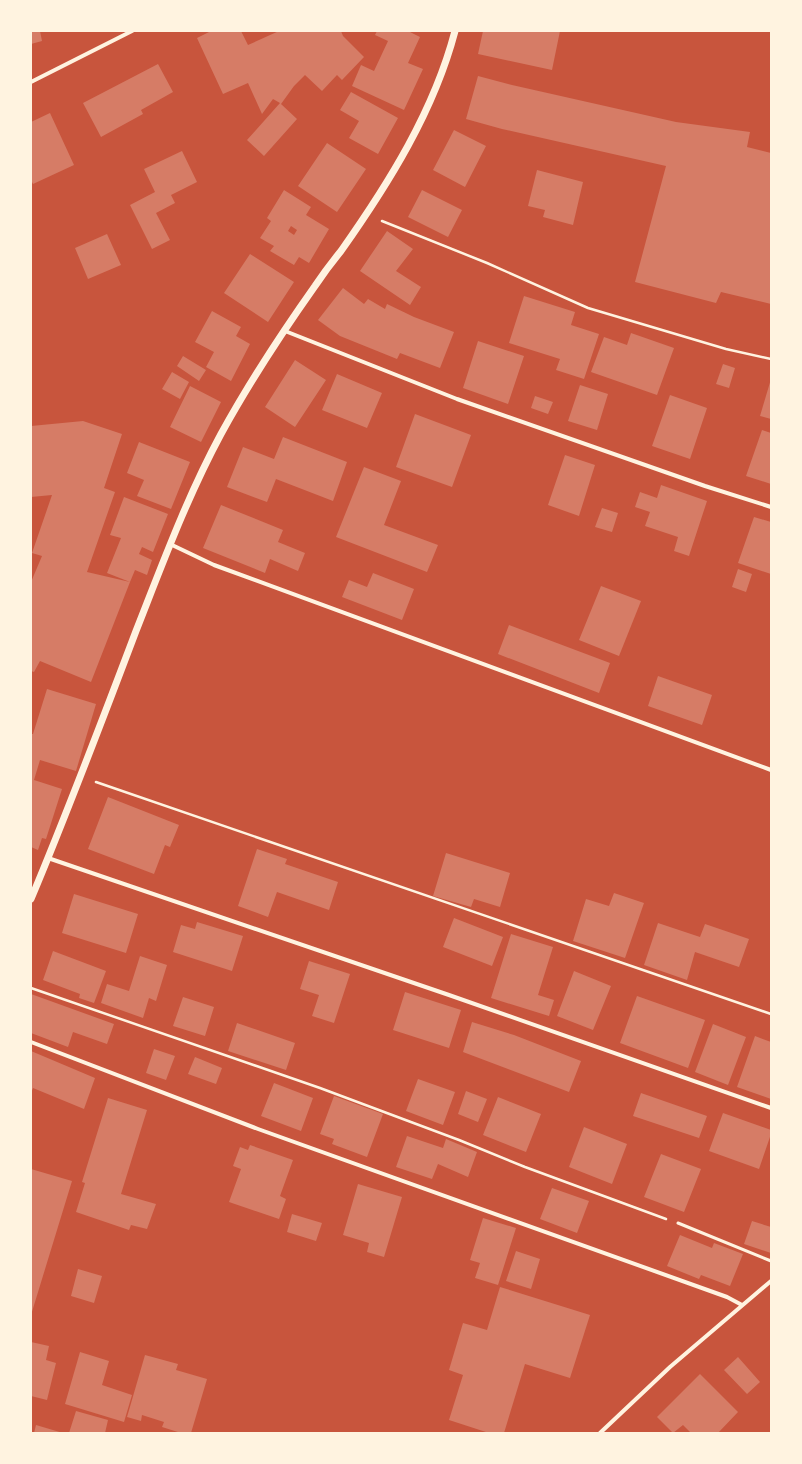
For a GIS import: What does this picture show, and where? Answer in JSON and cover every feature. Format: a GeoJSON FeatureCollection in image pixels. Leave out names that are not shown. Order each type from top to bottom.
{"type":"FeatureCollection","features":[{"type":"Feature","properties":{"kind":"street"},"geometry":{"type":"LineString","coordinates":[[31,82],[132,31]]}},
{"type":"Feature","properties":{"kind":"street"},"geometry":{"type":"LineString","coordinates":[[31,899],[81,777],[170,544],[198,480],[220,435],[262,364],[316,284],[341,251],[398,163],[427,110],[448,55],[455,31]]}},
{"type":"Feature","properties":{"kind":"street"},"geometry":{"type":"LineString","coordinates":[[285,331],[457,399],[705,486],[771,507]]}},
{"type":"Feature","properties":{"kind":"street"},"geometry":{"type":"LineString","coordinates":[[170,544],[214,564],[771,770]]}},
{"type":"Feature","properties":{"kind":"street"},"geometry":{"type":"LineString","coordinates":[[48,858],[771,1108]]}},
{"type":"Feature","properties":{"kind":"street"},"geometry":{"type":"LineString","coordinates":[[31,1042],[258,1129],[727,1297],[742,1305]]}},
{"type":"Feature","properties":{"kind":"street"},"geometry":{"type":"LineString","coordinates":[[600,1433],[670,1368],[771,1281]]}},
{"type":"Feature","properties":{"kind":"lane"},"geometry":{"type":"LineString","coordinates":[[678,1223],[771,1261]]}},
{"type":"Feature","properties":{"kind":"path"},"geometry":{"type":"LineString","coordinates":[[365,214],[487,264],[588,308],[726,349],[771,359]]}},
{"type":"Feature","properties":{"kind":"path"},"geometry":{"type":"LineString","coordinates":[[81,777],[771,1014]]}},
{"type":"Feature","properties":{"kind":"path"},"geometry":{"type":"LineString","coordinates":[[31,988],[320,1088],[459,1140],[525,1167],[678,1223]]}},
{"type":"Feature","properties":{"kind":"building"},"geometry":{"type":"Polygon","coordinates":[[[31,31],[40,31],[42,41],[31,44],[31,31]]]}},
{"type":"Feature","properties":{"kind":"building"},"geometry":{"type":"Polygon","coordinates":[[[211,31],[241,31],[248,45],[279,31],[341,31],[343,36],[364,57],[342,80],[337,75],[322,91],[305,75],[294,86],[281,104],[297,119],[264,156],[247,140],[280,103],[273,99],[262,114],[248,83],[223,94],[197,38],[211,31]]]}},
{"type":"Feature","properties":{"kind":"building"},"geometry":{"type":"Polygon","coordinates":[[[377,31],[408,31],[420,37],[408,63],[423,69],[404,110],[352,86],[361,65],[374,71],[388,41],[375,35],[377,31]]]}},
{"type":"Feature","properties":{"kind":"building"},"geometry":{"type":"Polygon","coordinates":[[[483,31],[560,31],[552,70],[478,54],[483,31]]]}},
{"type":"Feature","properties":{"kind":"building"},"geometry":{"type":"Polygon","coordinates":[[[158,64],[173,92],[141,110],[143,114],[101,137],[83,103],[158,64]]]}},
{"type":"Feature","properties":{"kind":"building"},"geometry":{"type":"Polygon","coordinates":[[[478,76],[676,122],[750,132],[747,147],[771,153],[771,304],[721,292],[716,303],[635,282],[666,166],[502,129],[466,119],[478,76]]]}},
{"type":"Feature","properties":{"kind":"building"},"geometry":{"type":"Polygon","coordinates":[[[351,92],[398,118],[378,154],[349,138],[359,121],[340,110],[351,92]]]}},
{"type":"Feature","properties":{"kind":"building"},"geometry":{"type":"Polygon","coordinates":[[[50,113],[74,165],[33,184],[31,180],[31,122],[50,113]]]}},
{"type":"Feature","properties":{"kind":"building"},"geometry":{"type":"Polygon","coordinates":[[[454,130],[486,146],[465,187],[433,170],[454,130]]]}},
{"type":"Feature","properties":{"kind":"building"},"geometry":{"type":"Polygon","coordinates":[[[327,143],[366,169],[337,212],[298,186],[327,143]]]}},
{"type":"Feature","properties":{"kind":"building"},"geometry":{"type":"Polygon","coordinates":[[[182,151],[197,182],[171,195],[175,203],[156,213],[170,240],[152,249],[130,205],[155,192],[144,169],[182,151]]]}},
{"type":"Feature","properties":{"kind":"building"},"geometry":{"type":"Polygon","coordinates":[[[537,170],[583,182],[573,225],[543,217],[545,210],[528,206],[537,170]]]}},
{"type":"Feature","properties":{"kind":"building"},"geometry":{"type":"Polygon","coordinates":[[[284,190],[311,207],[306,215],[329,229],[309,263],[299,257],[294,265],[270,251],[274,246],[260,238],[271,221],[267,218],[284,190]],[[291,226],[288,231],[294,235],[297,230],[291,226]]]}},
{"type":"Feature","properties":{"kind":"building"},"geometry":{"type":"Polygon","coordinates":[[[422,190],[462,210],[448,237],[408,217],[422,190]]]}},
{"type":"Feature","properties":{"kind":"building"},"geometry":{"type":"Polygon","coordinates":[[[387,231],[413,249],[396,271],[421,287],[410,305],[360,271],[387,231]]]}},
{"type":"Feature","properties":{"kind":"building"},"geometry":{"type":"Polygon","coordinates":[[[107,234],[121,265],[88,279],[75,248],[107,234]]]}},
{"type":"Feature","properties":{"kind":"building"},"geometry":{"type":"Polygon","coordinates":[[[250,254],[294,282],[268,322],[224,293],[250,254]]]}},
{"type":"Feature","properties":{"kind":"building"},"geometry":{"type":"Polygon","coordinates":[[[343,288],[364,304],[368,299],[385,309],[387,304],[414,317],[454,332],[440,368],[400,353],[397,359],[340,336],[318,320],[343,288]]]}},
{"type":"Feature","properties":{"kind":"building"},"geometry":{"type":"Polygon","coordinates":[[[524,296],[575,312],[571,325],[599,334],[584,379],[556,370],[560,359],[509,343],[524,296]]]}},
{"type":"Feature","properties":{"kind":"building"},"geometry":{"type":"Polygon","coordinates":[[[212,311],[241,327],[236,336],[250,344],[231,381],[206,367],[214,352],[195,342],[212,311]]]}},
{"type":"Feature","properties":{"kind":"building"},"geometry":{"type":"Polygon","coordinates":[[[631,333],[674,348],[657,395],[591,372],[604,337],[627,345],[631,333]]]}},
{"type":"Feature","properties":{"kind":"building"},"geometry":{"type":"Polygon","coordinates":[[[478,341],[524,356],[508,404],[463,388],[478,341]]]}},
{"type":"Feature","properties":{"kind":"building"},"geometry":{"type":"Polygon","coordinates":[[[183,356],[206,370],[199,381],[177,366],[183,356]]]}},
{"type":"Feature","properties":{"kind":"building"},"geometry":{"type":"Polygon","coordinates":[[[295,360],[326,380],[295,427],[265,407],[295,360]]]}},
{"type":"Feature","properties":{"kind":"building"},"geometry":{"type":"Polygon","coordinates":[[[723,364],[735,368],[729,388],[716,384],[723,364]]]}},
{"type":"Feature","properties":{"kind":"building"},"geometry":{"type":"Polygon","coordinates":[[[172,372],[189,382],[180,399],[162,389],[172,372]]]}},
{"type":"Feature","properties":{"kind":"building"},"geometry":{"type":"Polygon","coordinates":[[[337,374],[382,393],[367,428],[322,410],[337,374]]]}},
{"type":"Feature","properties":{"kind":"building"},"geometry":{"type":"Polygon","coordinates":[[[771,379],[771,419],[760,416],[771,379]]]}},
{"type":"Feature","properties":{"kind":"building"},"geometry":{"type":"Polygon","coordinates":[[[580,385],[608,394],[597,430],[568,421],[580,385]]]}},
{"type":"Feature","properties":{"kind":"building"},"geometry":{"type":"Polygon","coordinates":[[[190,386],[221,402],[201,442],[170,427],[190,386]]]}},
{"type":"Feature","properties":{"kind":"building"},"geometry":{"type":"Polygon","coordinates":[[[670,395],[707,408],[690,459],[652,446],[670,395]]]}},
{"type":"Feature","properties":{"kind":"building"},"geometry":{"type":"Polygon","coordinates":[[[535,396],[553,402],[548,414],[531,408],[535,396]]]}},
{"type":"Feature","properties":{"kind":"building"},"geometry":{"type":"Polygon","coordinates":[[[415,414],[471,435],[452,487],[396,467],[415,414]]]}},
{"type":"Feature","properties":{"kind":"building"},"geometry":{"type":"Polygon","coordinates":[[[83,421],[122,434],[104,488],[115,492],[87,572],[130,582],[91,682],[40,661],[34,672],[31,671],[31,582],[42,556],[32,553],[52,495],[31,497],[31,426],[83,421]]]}},
{"type":"Feature","properties":{"kind":"building"},"geometry":{"type":"Polygon","coordinates":[[[762,430],[771,433],[771,484],[746,476],[762,430]]]}},
{"type":"Feature","properties":{"kind":"building"},"geometry":{"type":"Polygon","coordinates":[[[283,437],[347,462],[333,501],[276,479],[267,502],[227,487],[243,447],[274,459],[283,437]]]}},
{"type":"Feature","properties":{"kind":"building"},"geometry":{"type":"Polygon","coordinates":[[[139,442],[190,462],[171,509],[137,496],[144,480],[127,473],[139,442]]]}},
{"type":"Feature","properties":{"kind":"building"},"geometry":{"type":"Polygon","coordinates":[[[565,455],[595,465],[579,516],[548,505],[565,455]]]}},
{"type":"Feature","properties":{"kind":"building"},"geometry":{"type":"Polygon","coordinates":[[[364,467],[401,481],[384,525],[438,545],[427,572],[336,537],[364,467]]]}},
{"type":"Feature","properties":{"kind":"building"},"geometry":{"type":"Polygon","coordinates":[[[661,485],[707,501],[689,556],[674,551],[678,537],[645,526],[650,512],[635,507],[640,492],[657,498],[661,485]]]}},
{"type":"Feature","properties":{"kind":"building"},"geometry":{"type":"Polygon","coordinates":[[[124,497],[168,514],[153,552],[142,547],[139,554],[152,560],[147,575],[135,570],[130,582],[107,573],[121,538],[110,535],[124,497]]]}},
{"type":"Feature","properties":{"kind":"building"},"geometry":{"type":"Polygon","coordinates":[[[221,505],[283,530],[278,542],[305,553],[298,571],[270,559],[265,573],[203,548],[221,505]]]}},
{"type":"Feature","properties":{"kind":"building"},"geometry":{"type":"Polygon","coordinates":[[[602,508],[618,513],[612,532],[595,527],[602,508]]]}},
{"type":"Feature","properties":{"kind":"building"},"geometry":{"type":"Polygon","coordinates":[[[754,517],[771,522],[771,574],[738,563],[754,517]]]}},
{"type":"Feature","properties":{"kind":"building"},"geometry":{"type":"Polygon","coordinates":[[[738,569],[752,574],[746,592],[732,587],[738,569]]]}},
{"type":"Feature","properties":{"kind":"building"},"geometry":{"type":"Polygon","coordinates":[[[373,573],[414,589],[402,620],[342,597],[349,580],[367,587],[373,573]]]}},
{"type":"Feature","properties":{"kind":"building"},"geometry":{"type":"Polygon","coordinates":[[[601,586],[641,601],[619,656],[579,640],[601,586]]]}},
{"type":"Feature","properties":{"kind":"building"},"geometry":{"type":"Polygon","coordinates":[[[509,625],[610,663],[599,693],[498,654],[509,625]]]}},
{"type":"Feature","properties":{"kind":"building"},"geometry":{"type":"Polygon","coordinates":[[[658,676],[712,695],[702,725],[648,706],[658,676]]]}},
{"type":"Feature","properties":{"kind":"building"},"geometry":{"type":"Polygon","coordinates":[[[47,689],[96,704],[76,771],[40,760],[34,780],[62,789],[46,839],[42,838],[38,850],[31,847],[31,734],[33,734],[47,689]]]}},
{"type":"Feature","properties":{"kind":"building"},"geometry":{"type":"Polygon","coordinates":[[[108,797],[179,825],[170,847],[165,845],[154,874],[88,849],[108,797]]]}},
{"type":"Feature","properties":{"kind":"building"},"geometry":{"type":"Polygon","coordinates":[[[257,849],[287,859],[285,864],[338,882],[329,910],[277,892],[268,917],[238,906],[257,849]]]}},
{"type":"Feature","properties":{"kind":"building"},"geometry":{"type":"Polygon","coordinates":[[[446,853],[510,873],[500,907],[474,899],[471,907],[433,896],[446,853]]]}},
{"type":"Feature","properties":{"kind":"building"},"geometry":{"type":"Polygon","coordinates":[[[614,893],[644,903],[625,958],[573,941],[586,899],[609,906],[614,893]]]}},
{"type":"Feature","properties":{"kind":"building"},"geometry":{"type":"Polygon","coordinates":[[[74,894],[138,914],[126,953],[62,933],[74,894]]]}},
{"type":"Feature","properties":{"kind":"building"},"geometry":{"type":"Polygon","coordinates":[[[454,918],[503,937],[492,966],[443,947],[454,918]]]}},
{"type":"Feature","properties":{"kind":"building"},"geometry":{"type":"Polygon","coordinates":[[[197,922],[243,936],[232,971],[173,952],[181,925],[195,929],[197,922]]]}},
{"type":"Feature","properties":{"kind":"building"},"geometry":{"type":"Polygon","coordinates":[[[658,923],[700,937],[705,924],[749,939],[739,967],[695,952],[687,980],[644,965],[658,923]]]}},
{"type":"Feature","properties":{"kind":"building"},"geometry":{"type":"Polygon","coordinates":[[[511,934],[553,947],[538,995],[554,1000],[549,1016],[491,998],[511,934]]]}},
{"type":"Feature","properties":{"kind":"building"},"geometry":{"type":"Polygon","coordinates":[[[53,951],[106,971],[94,1003],[79,998],[80,994],[43,980],[53,951]]]}},
{"type":"Feature","properties":{"kind":"building"},"geometry":{"type":"Polygon","coordinates":[[[140,956],[167,965],[156,1001],[149,998],[143,1018],[101,1003],[107,984],[129,991],[140,956]]]}},
{"type":"Feature","properties":{"kind":"building"},"geometry":{"type":"Polygon","coordinates":[[[309,961],[350,974],[334,1023],[312,1016],[319,995],[300,989],[309,961]]]}},
{"type":"Feature","properties":{"kind":"building"},"geometry":{"type":"Polygon","coordinates":[[[574,971],[611,986],[593,1030],[557,1016],[574,971]]]}},
{"type":"Feature","properties":{"kind":"building"},"geometry":{"type":"Polygon","coordinates":[[[405,992],[461,1010],[449,1048],[393,1030],[405,992]]]}},
{"type":"Feature","properties":{"kind":"building"},"geometry":{"type":"Polygon","coordinates":[[[31,994],[114,1024],[107,1044],[73,1032],[68,1047],[31,1033],[31,994]]]}},
{"type":"Feature","properties":{"kind":"building"},"geometry":{"type":"Polygon","coordinates":[[[637,996],[705,1020],[688,1068],[620,1043],[637,996]]]}},
{"type":"Feature","properties":{"kind":"building"},"geometry":{"type":"Polygon","coordinates":[[[183,997],[214,1007],[205,1036],[173,1026],[183,997]]]}},
{"type":"Feature","properties":{"kind":"building"},"geometry":{"type":"Polygon","coordinates":[[[472,1022],[514,1035],[581,1061],[569,1092],[463,1052],[472,1022]]]}},
{"type":"Feature","properties":{"kind":"building"},"geometry":{"type":"Polygon","coordinates":[[[237,1023],[295,1043],[286,1070],[228,1051],[237,1023]]]}},
{"type":"Feature","properties":{"kind":"building"},"geometry":{"type":"Polygon","coordinates":[[[713,1024],[746,1037],[728,1085],[695,1072],[713,1024]]]}},
{"type":"Feature","properties":{"kind":"building"},"geometry":{"type":"Polygon","coordinates":[[[755,1036],[771,1042],[771,1099],[737,1087],[755,1036]]]}},
{"type":"Feature","properties":{"kind":"building"},"geometry":{"type":"Polygon","coordinates":[[[154,1049],[175,1056],[166,1080],[146,1073],[154,1049]]]}},
{"type":"Feature","properties":{"kind":"building"},"geometry":{"type":"Polygon","coordinates":[[[31,1051],[95,1078],[84,1109],[33,1088],[31,1093],[31,1051]]]}},
{"type":"Feature","properties":{"kind":"building"},"geometry":{"type":"Polygon","coordinates":[[[195,1057],[222,1068],[216,1084],[188,1074],[195,1057]]]}},
{"type":"Feature","properties":{"kind":"building"},"geometry":{"type":"Polygon","coordinates":[[[418,1079],[455,1092],[443,1125],[406,1111],[418,1079]]]}},
{"type":"Feature","properties":{"kind":"building"},"geometry":{"type":"Polygon","coordinates":[[[274,1083],[313,1098],[301,1131],[261,1116],[274,1083]]]}},
{"type":"Feature","properties":{"kind":"building"},"geometry":{"type":"Polygon","coordinates":[[[466,1091],[487,1099],[478,1122],[458,1114],[466,1091]]]}},
{"type":"Feature","properties":{"kind":"building"},"geometry":{"type":"Polygon","coordinates":[[[641,1093],[707,1116],[699,1138],[633,1116],[641,1093]]]}},
{"type":"Feature","properties":{"kind":"building"},"geometry":{"type":"Polygon","coordinates":[[[334,1096],[383,1114],[367,1157],[332,1144],[334,1139],[320,1134],[334,1096]]]}},
{"type":"Feature","properties":{"kind":"building"},"geometry":{"type":"Polygon","coordinates":[[[498,1097],[541,1114],[526,1152],[483,1135],[498,1097]]]}},
{"type":"Feature","properties":{"kind":"building"},"geometry":{"type":"Polygon","coordinates":[[[108,1098],[147,1110],[121,1194],[156,1204],[147,1229],[131,1225],[129,1230],[76,1212],[85,1183],[82,1182],[108,1098]]]}},
{"type":"Feature","properties":{"kind":"building"},"geometry":{"type":"Polygon","coordinates":[[[723,1113],[771,1130],[759,1169],[709,1151],[723,1113]]]}},
{"type":"Feature","properties":{"kind":"building"},"geometry":{"type":"Polygon","coordinates":[[[584,1127],[627,1144],[612,1184],[569,1167],[584,1127]]]}},
{"type":"Feature","properties":{"kind":"building"},"geometry":{"type":"Polygon","coordinates":[[[407,1136],[443,1148],[446,1139],[477,1152],[468,1177],[438,1164],[432,1179],[396,1167],[407,1136]]]}},
{"type":"Feature","properties":{"kind":"building"},"geometry":{"type":"Polygon","coordinates":[[[250,1145],[293,1160],[280,1196],[286,1199],[279,1219],[229,1202],[241,1169],[233,1166],[240,1147],[248,1150],[250,1145]]]}},
{"type":"Feature","properties":{"kind":"building"},"geometry":{"type":"Polygon","coordinates":[[[661,1154],[701,1169],[684,1212],[644,1197],[661,1154]]]}},
{"type":"Feature","properties":{"kind":"building"},"geometry":{"type":"Polygon","coordinates":[[[31,1169],[72,1181],[31,1315],[31,1169]]]}},
{"type":"Feature","properties":{"kind":"building"},"geometry":{"type":"Polygon","coordinates":[[[358,1184],[402,1197],[384,1257],[367,1252],[369,1243],[343,1235],[358,1184]]]}},
{"type":"Feature","properties":{"kind":"building"},"geometry":{"type":"Polygon","coordinates":[[[552,1188],[589,1201],[577,1233],[540,1219],[552,1188]]]}},
{"type":"Feature","properties":{"kind":"building"},"geometry":{"type":"Polygon","coordinates":[[[292,1214],[322,1223],[316,1241],[287,1232],[292,1214]]]}},
{"type":"Feature","properties":{"kind":"building"},"geometry":{"type":"Polygon","coordinates":[[[483,1218],[516,1228],[498,1285],[475,1278],[480,1263],[470,1260],[483,1218]]]}},
{"type":"Feature","properties":{"kind":"building"},"geometry":{"type":"Polygon","coordinates":[[[752,1221],[771,1227],[771,1253],[744,1244],[752,1221]]]}},
{"type":"Feature","properties":{"kind":"building"},"geometry":{"type":"Polygon","coordinates":[[[680,1235],[712,1248],[714,1243],[743,1254],[730,1286],[701,1275],[699,1279],[667,1266],[680,1235]]]}},
{"type":"Feature","properties":{"kind":"building"},"geometry":{"type":"Polygon","coordinates":[[[516,1251],[540,1259],[531,1289],[506,1281],[516,1251]]]}},
{"type":"Feature","properties":{"kind":"building"},"geometry":{"type":"Polygon","coordinates":[[[78,1269],[102,1276],[94,1303],[71,1296],[78,1269]]]}},
{"type":"Feature","properties":{"kind":"building"},"geometry":{"type":"Polygon","coordinates":[[[500,1287],[590,1315],[570,1378],[525,1364],[504,1433],[489,1433],[449,1420],[463,1375],[449,1370],[463,1323],[487,1330],[500,1287]]]}},
{"type":"Feature","properties":{"kind":"building"},"geometry":{"type":"Polygon","coordinates":[[[31,1342],[49,1346],[46,1360],[56,1363],[47,1400],[31,1396],[31,1342]]]}},
{"type":"Feature","properties":{"kind":"building"},"geometry":{"type":"Polygon","coordinates":[[[80,1352],[109,1361],[102,1385],[132,1395],[124,1422],[65,1404],[80,1352]]]}},
{"type":"Feature","properties":{"kind":"building"},"geometry":{"type":"Polygon","coordinates":[[[145,1355],[178,1364],[176,1370],[207,1379],[191,1433],[181,1433],[162,1427],[164,1422],[142,1415],[141,1421],[127,1417],[145,1355]]]}},
{"type":"Feature","properties":{"kind":"building"},"geometry":{"type":"Polygon","coordinates":[[[738,1357],[760,1382],[747,1394],[724,1370],[738,1357]]]}},
{"type":"Feature","properties":{"kind":"building"},"geometry":{"type":"Polygon","coordinates":[[[700,1374],[738,1412],[718,1433],[691,1433],[683,1425],[673,1433],[657,1417],[700,1374]]]}},
{"type":"Feature","properties":{"kind":"building"},"geometry":{"type":"Polygon","coordinates":[[[76,1411],[108,1420],[105,1433],[69,1433],[76,1411]]]}},
{"type":"Feature","properties":{"kind":"building"},"geometry":{"type":"Polygon","coordinates":[[[36,1425],[63,1433],[34,1433],[36,1425]]]}}]}
